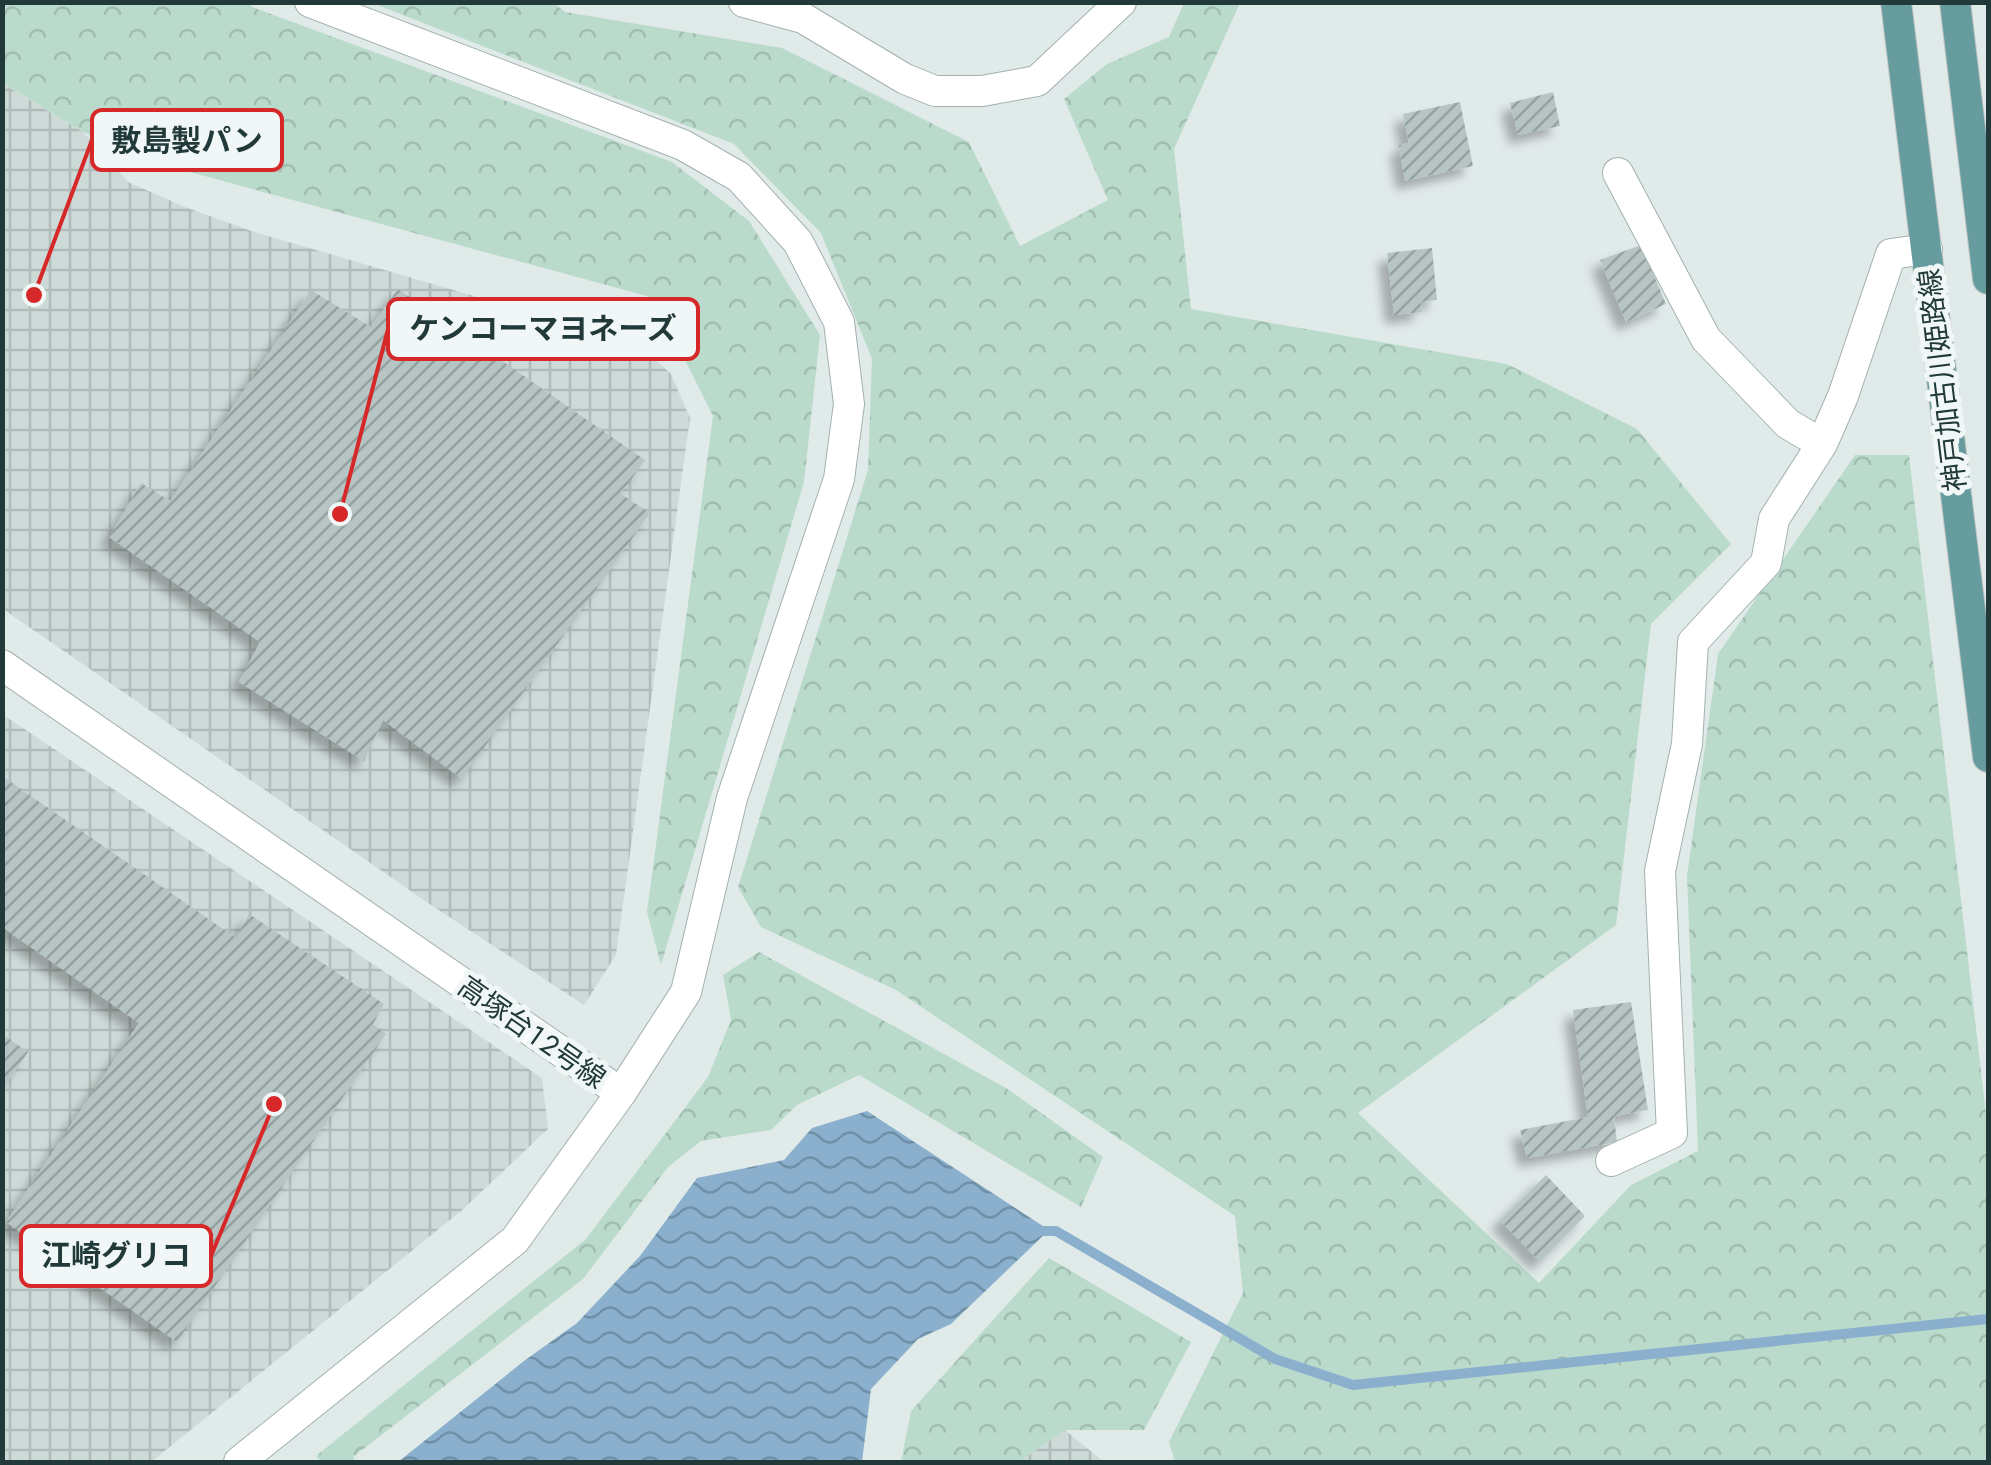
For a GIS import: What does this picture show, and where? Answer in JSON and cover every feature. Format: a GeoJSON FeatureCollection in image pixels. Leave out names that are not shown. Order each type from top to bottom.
{"type":"FeatureCollection","features":[{"type":"Feature","properties":{"kind":"main road","name":"神戸加古川姫路線"},"geometry":{"type":"LineString","coordinates":[[1896,2],[1988,757]]}},
{"type":"Feature","properties":{"kind":"main road"},"geometry":{"type":"LineString","coordinates":[[1954,2],[1988,278]]}},
{"type":"Feature","properties":{"kind":"street"},"geometry":{"type":"LineString","coordinates":[[310,2],[683,145],[739,177],[798,242],[839,322],[849,404],[839,478],[732,798],[686,992],[622,1093]]}},
{"type":"Feature","properties":{"kind":"street"},"geometry":{"type":"LineString","coordinates":[[744,2],[803,18],[905,79],[936,91],[982,92],[1037,82],[1121,2]]}},
{"type":"Feature","properties":{"kind":"street"},"geometry":{"type":"LineString","coordinates":[[1618,174],[1706,339],[1788,424],[1822,444]]}},
{"type":"Feature","properties":{"kind":"street"},"geometry":{"type":"LineString","coordinates":[[1611,1160],[1672,1133],[1660,871],[1686,744],[1693,642],[1766,564],[1774,519],[1822,444],[1843,396],[1892,254],[1927,249]]}},
{"type":"Feature","properties":{"kind":"street","name":"高塚台１２号線"},"geometry":{"type":"LineString","coordinates":[[2,665],[622,1093],[516,1240],[239,1462]]}},
{"type":"Feature","properties":{"kind":"shaded area"},"geometry":{"type":"Polygon","coordinates":[[[2,83],[83,132],[128,182],[185,207],[254,232],[639,344],[671,374],[690,418],[616,955],[584,1005],[431,905],[3,609],[2,83]]]}},
{"type":"Feature","properties":{"kind":"shaded area"},"geometry":{"type":"Polygon","coordinates":[[[2,714],[542,1078],[548,1129],[461,1211],[151,1462],[3,1462],[2,714]]]}},
{"type":"Feature","properties":{"kind":"shaded area"},"geometry":{"type":"Polygon","coordinates":[[[1065,1430],[1104,1462],[1019,1462],[1065,1430]]]}},
{"type":"Feature","properties":{"kind":"green space"},"geometry":{"type":"Polygon","coordinates":[[[2,3],[249,3],[672,162],[749,221],[820,335],[804,482],[661,965],[647,912],[713,416],[654,298],[164,165],[83,132],[3,83],[2,3]]]}},
{"type":"Feature","properties":{"kind":"green space"},"geometry":{"type":"Polygon","coordinates":[[[372,3],[554,3],[565,12],[782,48],[969,142],[1020,246],[1108,200],[1064,99],[1107,64],[1169,37],[1184,3],[1240,3],[1174,149],[1191,309],[1507,364],[1637,429],[1731,544],[1651,624],[1616,925],[1358,1113],[1539,1283],[1631,1185],[1698,1151],[1687,876],[1718,654],[1855,455],[1909,455],[1988,1131],[1988,1462],[1175,1462],[1169,1442],[1243,1293],[1235,1216],[896,990],[761,927],[738,887],[868,470],[872,359],[821,233],[734,144],[372,3]]]}},
{"type":"Feature","properties":{"kind":"green space"},"geometry":{"type":"Polygon","coordinates":[[[759,952],[1006,1088],[1103,1157],[1081,1207],[859,1075],[797,1105],[771,1130],[701,1141],[668,1167],[583,1279],[353,1457],[356,1462],[322,1462],[316,1456],[586,1239],[708,1077],[731,1020],[723,975],[759,952]]]}},
{"type":"Feature","properties":{"kind":"green space"},"geometry":{"type":"Polygon","coordinates":[[[1049,1258],[1191,1342],[1144,1430],[1065,1430],[1019,1462],[901,1462],[911,1411],[1049,1258]]]}},
{"type":"Feature","properties":{"kind":"water"},"geometry":{"type":"Polygon","coordinates":[[[867,1111],[1049,1230],[951,1324],[918,1339],[871,1389],[862,1462],[398,1462],[577,1323],[640,1256],[697,1178],[784,1160],[812,1128],[867,1111]]]}},
{"type":"Feature","properties":{"kind":"building"},"geometry":{"type":"Polygon","coordinates":[[[1553,92],[1560,126],[1518,135],[1510,103],[1553,92]]]}},
{"type":"Feature","properties":{"kind":"building"},"geometry":{"type":"Polygon","coordinates":[[[1460,102],[1473,166],[1405,181],[1399,145],[1409,143],[1403,114],[1460,102]]]}},
{"type":"Feature","properties":{"kind":"building"},"geometry":{"type":"Polygon","coordinates":[[[1641,245],[1666,304],[1626,322],[1600,260],[1641,245]]]}},
{"type":"Feature","properties":{"kind":"building"},"geometry":{"type":"Polygon","coordinates":[[[1432,248],[1437,300],[1421,302],[1422,312],[1394,315],[1387,253],[1432,248]]]}},
{"type":"Feature","properties":{"kind":"building"},"geometry":{"type":"Polygon","coordinates":[[[398,289],[645,460],[621,494],[650,513],[462,779],[383,720],[364,761],[239,682],[260,642],[109,537],[141,483],[170,501],[311,290],[371,327],[398,289]]]}},
{"type":"Feature","properties":{"kind":"building"},"geometry":{"type":"Polygon","coordinates":[[[2,776],[236,938],[249,914],[384,1004],[373,1024],[386,1034],[177,1342],[6,1222],[139,1023],[2,927],[2,776]]]}},
{"type":"Feature","properties":{"kind":"building"},"geometry":{"type":"Polygon","coordinates":[[[1631,1002],[1648,1110],[1614,1116],[1617,1142],[1527,1158],[1520,1130],[1588,1117],[1573,1010],[1631,1002]]]}},
{"type":"Feature","properties":{"kind":"building"},"geometry":{"type":"Polygon","coordinates":[[[2,1034],[28,1052],[2,1090],[2,1034]]]}},
{"type":"Feature","properties":{"kind":"building"},"geometry":{"type":"Polygon","coordinates":[[[1546,1175],[1585,1216],[1540,1262],[1500,1220],[1546,1175]]]}},
{"type":"Feature","properties":{"kind":"waterway"},"geometry":{"type":"LineString","coordinates":[[1036,1231],[1056,1231],[1275,1359],[1353,1385],[1988,1319]]}},
{"type":"Feature","properties":{"kind":"place","name":"敷島製パン"},"geometry":{"type":"Point","coordinates":[34,295]}},
{"type":"Feature","properties":{"kind":"place","name":"ケンコーマヨネーズ"},"geometry":{"type":"Point","coordinates":[340,514]}},
{"type":"Feature","properties":{"kind":"place","name":"江崎グリコ"},"geometry":{"type":"Point","coordinates":[274,1104]}}]}
